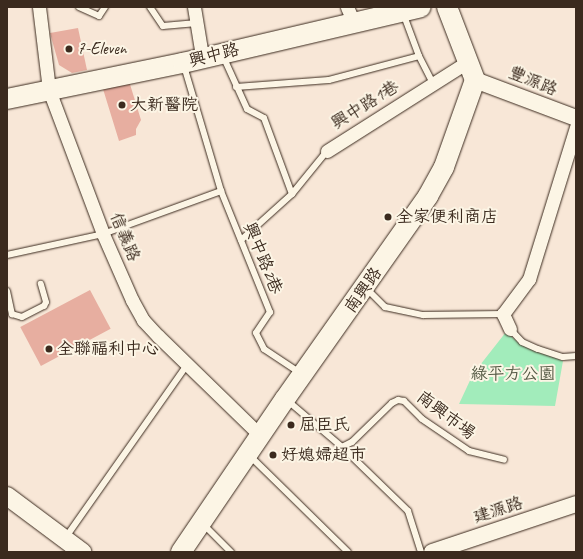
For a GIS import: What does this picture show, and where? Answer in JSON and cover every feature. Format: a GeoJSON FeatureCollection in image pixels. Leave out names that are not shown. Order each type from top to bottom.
{"type":"FeatureCollection","features":[{"type":"Feature","properties":{"kind":"main road"},"geometry":{"type":"LineString","coordinates":[[448,7],[475,80]]}},
{"type":"Feature","properties":{"kind":"main road","name":"興中路"},"geometry":{"type":"LineString","coordinates":[[7,99],[183,63],[202,56],[222,53],[351,15],[412,9]]}},
{"type":"Feature","properties":{"kind":"main road","name":"南興路"},"geometry":{"type":"LineString","coordinates":[[181,552],[285,399],[304,375],[428,196],[444,167],[475,80]]}},
{"type":"Feature","properties":{"kind":"main road"},"geometry":{"type":"LineString","coordinates":[[7,496],[82,552]]}},
{"type":"Feature","properties":{"kind":"street","name":"信義路"},"geometry":{"type":"LineString","coordinates":[[39,7],[49,90],[102,234],[143,320],[187,365],[261,436]]}},
{"type":"Feature","properties":{"kind":"street"},"geometry":{"type":"LineString","coordinates":[[194,7],[202,56]]}},
{"type":"Feature","properties":{"kind":"street","name":"興中路1巷"},"geometry":{"type":"LineString","coordinates":[[327,151],[469,61]]}},
{"type":"Feature","properties":{"kind":"street","name":"豐源路"},"geometry":{"type":"LineString","coordinates":[[475,80],[576,118]]}},
{"type":"Feature","properties":{"kind":"street"},"geometry":{"type":"LineString","coordinates":[[510,329],[503,314],[529,280],[576,127]]}},
{"type":"Feature","properties":{"kind":"street","name":"建源路"},"geometry":{"type":"LineString","coordinates":[[431,552],[576,504]]}},
{"type":"Feature","properties":{"kind":"lane"},"geometry":{"type":"LineString","coordinates":[[79,7],[99,16],[105,7]]}},
{"type":"Feature","properties":{"kind":"lane"},"geometry":{"type":"LineString","coordinates":[[150,7],[163,26],[197,22]]}},
{"type":"Feature","properties":{"kind":"lane"},"geometry":{"type":"LineString","coordinates":[[412,9],[419,56],[433,83]]}},
{"type":"Feature","properties":{"kind":"lane"},"geometry":{"type":"LineString","coordinates":[[222,53],[247,109],[264,118],[292,194]]}},
{"type":"Feature","properties":{"kind":"lane","name":"興中路1巷"},"geometry":{"type":"LineString","coordinates":[[236,87],[329,80],[419,56]]}},
{"type":"Feature","properties":{"kind":"lane","name":"興中路2巷"},"geometry":{"type":"LineString","coordinates":[[183,63],[221,191],[270,312],[256,333],[264,348],[304,375]]}},
{"type":"Feature","properties":{"kind":"lane","name":"興中路1巷"},"geometry":{"type":"LineString","coordinates":[[241,240],[292,194],[327,151]]}},
{"type":"Feature","properties":{"kind":"lane"},"geometry":{"type":"LineString","coordinates":[[7,255],[102,234],[221,191]]}},
{"type":"Feature","properties":{"kind":"lane"},"geometry":{"type":"LineString","coordinates":[[7,291],[12,314],[22,316],[44,306],[46,302],[41,284]]}},
{"type":"Feature","properties":{"kind":"lane"},"geometry":{"type":"LineString","coordinates":[[365,287],[384,307],[423,315],[503,314]]}},
{"type":"Feature","properties":{"kind":"lane"},"geometry":{"type":"LineString","coordinates":[[510,329],[522,342],[538,349],[563,357],[576,356]]}},
{"type":"Feature","properties":{"kind":"lane"},"geometry":{"type":"LineString","coordinates":[[64,539],[187,365]]}},
{"type":"Feature","properties":{"kind":"lane"},"geometry":{"type":"LineString","coordinates":[[285,399],[342,447],[408,511],[431,552]]}},
{"type":"Feature","properties":{"kind":"lane","name":"南興市場"},"geometry":{"type":"LineString","coordinates":[[342,447],[352,442],[398,400],[404,401],[422,419],[469,451],[504,460]]}},
{"type":"Feature","properties":{"kind":"lane"},"geometry":{"type":"LineString","coordinates":[[248,455],[348,552]]}},
{"type":"Feature","properties":{"kind":"lane"},"geometry":{"type":"LineString","coordinates":[[202,522],[231,552]]}},
{"type":"Feature","properties":{"kind":"green space","name":"綠平方公園"},"geometry":{"type":"Polygon","coordinates":[[[506,332],[519,343],[563,361],[555,406],[459,404],[473,374],[506,332]]]}},
{"type":"Feature","properties":{"kind":"building","name":"7-Eleven"},"geometry":{"type":"Polygon","coordinates":[[[78,28],[87,70],[72,73],[59,65],[50,33],[78,28]]]}},
{"type":"Feature","properties":{"kind":"building","name":"大新醫院"},"geometry":{"type":"Polygon","coordinates":[[[129,81],[141,120],[136,129],[136,135],[119,141],[103,89],[129,81]]]}},
{"type":"Feature","properties":{"kind":"building","name":"全聯福利中心"},"geometry":{"type":"Polygon","coordinates":[[[90,290],[111,329],[41,366],[20,327],[90,290]]]}},
{"type":"Feature","properties":{"kind":"place","name":"7-Eleven"},"geometry":{"type":"Point","coordinates":[69,49]}},
{"type":"Feature","properties":{"kind":"place","name":"大新醫院"},"geometry":{"type":"Point","coordinates":[122,105]}},
{"type":"Feature","properties":{"kind":"place","name":"全家便利商店"},"geometry":{"type":"Point","coordinates":[388,217]}},
{"type":"Feature","properties":{"kind":"place","name":"全聯福利中心"},"geometry":{"type":"Point","coordinates":[49,349]}},
{"type":"Feature","properties":{"kind":"place","name":"屈臣氏"},"geometry":{"type":"Point","coordinates":[291,425]}},
{"type":"Feature","properties":{"kind":"place","name":"好媳婦超市"},"geometry":{"type":"Point","coordinates":[273,455]}}]}
